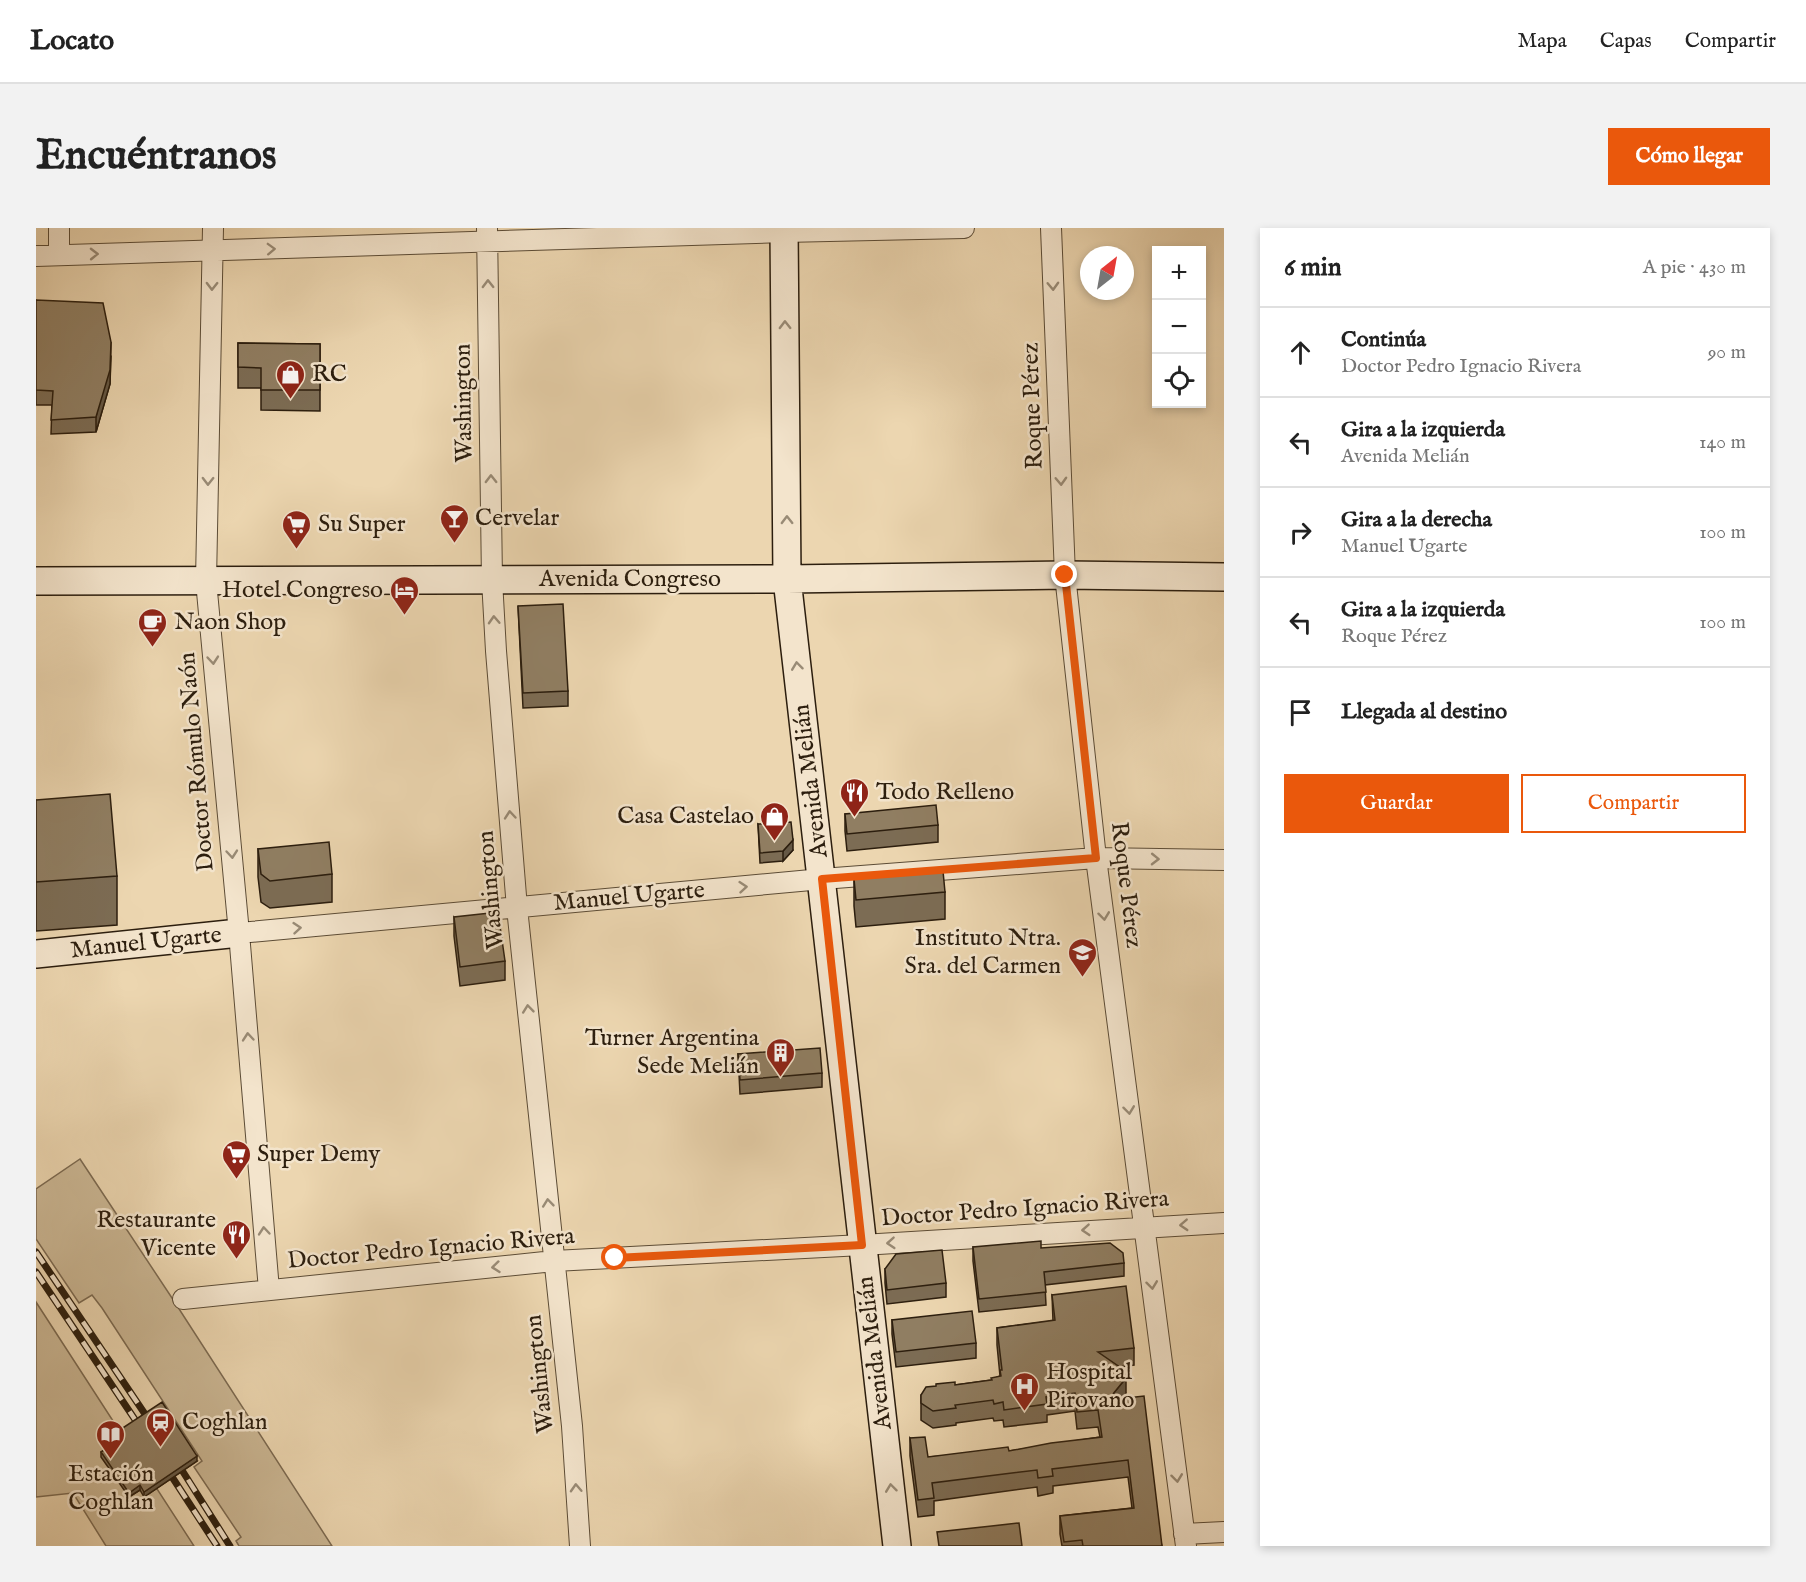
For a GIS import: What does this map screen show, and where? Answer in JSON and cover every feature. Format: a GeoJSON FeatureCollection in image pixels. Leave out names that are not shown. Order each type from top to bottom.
{"type":"FeatureCollection","features":[{"type":"Feature","properties":{"kind":"street"},"geometry":{"type":"LineString","coordinates":[[59,228],[59,255]]}},
{"type":"Feature","properties":{"kind":"street","name":"Doctor Rómulo Naón"},"geometry":{"type":"LineString","coordinates":[[213,228],[206,580],[269,1290]]}},
{"type":"Feature","properties":{"kind":"street"},"geometry":{"type":"LineString","coordinates":[[36,256],[213,251],[487,234],[964,228]]}},
{"type":"Feature","properties":{"kind":"street","name":"Roque Pérez"},"geometry":{"type":"LineString","coordinates":[[1051,228],[1065,575],[1096,858],[1185,1540]]}},
{"type":"Feature","properties":{"kind":"street","name":"Avenida Melián"},"geometry":{"type":"LineString","coordinates":[[784,230],[788,579],[897,1546]]}},
{"type":"Feature","properties":{"kind":"street","name":"Washington"},"geometry":{"type":"LineString","coordinates":[[487,234],[492,580],[517,908],[573,1426],[580,1546]]}},
{"type":"Feature","properties":{"kind":"street","name":"Avenida Congreso"},"geometry":{"type":"LineString","coordinates":[[36,581],[1224,576]]}},
{"type":"Feature","properties":{"kind":"street","name":"Manuel Ugarte"},"geometry":{"type":"LineString","coordinates":[[36,954],[822,879],[1096,858],[1224,860]]}},
{"type":"Feature","properties":{"kind":"street","name":"Doctor Pedro Ignacio Rivera"},"geometry":{"type":"LineString","coordinates":[[183,1299],[554,1261],[1224,1223]]}},
{"type":"Feature","properties":{"kind":"street"},"geometry":{"type":"LineString","coordinates":[[1185,1540],[1224,1532]]}},
{"type":"Feature","properties":{"kind":"shaded area"},"geometry":{"type":"Polygon","coordinates":[[[80,1159],[332,1546],[239,1546],[236,1541],[241,1537],[194,1467],[202,1461],[102,1308],[92,1295],[79,1303],[36,1239],[36,1189],[80,1159]]]}},
{"type":"Feature","properties":{"kind":"shaded area"},"geometry":{"type":"Polygon","coordinates":[[[36,1302],[194,1546],[106,1546],[73,1493],[36,1497],[36,1302]]]}},
{"type":"Feature","properties":{"kind":"building"},"geometry":{"type":"Polygon","coordinates":[[[36,300],[103,303],[111,342],[110,370],[96,417],[51,420],[53,391],[36,390],[36,300]]]}},
{"type":"Feature","properties":{"kind":"building"},"geometry":{"type":"Polygon","coordinates":[[[238,343],[320,344],[320,390],[261,390],[261,368],[238,367],[238,343]]]}},
{"type":"Feature","properties":{"kind":"building"},"geometry":{"type":"Polygon","coordinates":[[[563,604],[568,691],[523,693],[518,606],[563,604]]]}},
{"type":"Feature","properties":{"kind":"building"},"geometry":{"type":"Polygon","coordinates":[[[110,794],[117,876],[36,882],[36,800],[110,794]]]}},
{"type":"Feature","properties":{"kind":"building"},"geometry":{"type":"Polygon","coordinates":[[[936,805],[938,825],[847,834],[845,814],[936,805]]]}},
{"type":"Feature","properties":{"kind":"building","name":"Casa Castelao"},"geometry":{"type":"Polygon","coordinates":[[[791,822],[793,840],[783,851],[760,853],[758,824],[791,822]]]}},
{"type":"Feature","properties":{"kind":"building"},"geometry":{"type":"Polygon","coordinates":[[[329,842],[332,874],[270,881],[261,874],[258,849],[329,842]]]}},
{"type":"Feature","properties":{"kind":"building"},"geometry":{"type":"Polygon","coordinates":[[[943,871],[945,892],[856,900],[854,879],[943,871]]]}},
{"type":"Feature","properties":{"kind":"building"},"geometry":{"type":"Polygon","coordinates":[[[490,913],[499,919],[505,961],[460,967],[454,917],[490,913]]]}},
{"type":"Feature","properties":{"kind":"building"},"geometry":{"type":"Polygon","coordinates":[[[820,1048],[822,1073],[740,1080],[738,1054],[820,1048]]]}},
{"type":"Feature","properties":{"kind":"building"},"geometry":{"type":"Polygon","coordinates":[[[1041,1241],[1041,1248],[1110,1243],[1123,1253],[1124,1263],[1044,1272],[1046,1292],[979,1299],[973,1247],[1041,1241]]]}},
{"type":"Feature","properties":{"kind":"building"},"geometry":{"type":"Polygon","coordinates":[[[942,1250],[946,1283],[887,1290],[885,1269],[896,1254],[942,1250]]]}},
{"type":"Feature","properties":{"kind":"building"},"geometry":{"type":"Polygon","coordinates":[[[1126,1286],[1134,1348],[1098,1352],[1124,1370],[1126,1378],[1108,1400],[1144,1396],[1162,1546],[1083,1546],[1082,1540],[1064,1542],[1060,1516],[1134,1508],[1128,1460],[1052,1469],[1053,1476],[1038,1478],[1037,1470],[932,1483],[934,1498],[918,1500],[910,1438],[925,1437],[928,1457],[1008,1447],[1009,1451],[1102,1437],[1098,1410],[1077,1412],[1075,1393],[1046,1397],[1047,1404],[1004,1410],[1003,1402],[994,1404],[993,1400],[955,1405],[956,1408],[933,1411],[921,1403],[921,1395],[926,1387],[936,1386],[936,1384],[955,1382],[955,1385],[992,1380],[991,1378],[1001,1376],[997,1328],[1055,1320],[1052,1295],[1126,1286]]]}},
{"type":"Feature","properties":{"kind":"building"},"geometry":{"type":"Polygon","coordinates":[[[972,1311],[976,1343],[896,1352],[892,1320],[972,1311]]]}},
{"type":"Feature","properties":{"kind":"building"},"geometry":{"type":"Polygon","coordinates":[[[162,1402],[197,1456],[144,1492],[140,1485],[129,1493],[101,1452],[114,1444],[109,1437],[162,1402]]]}},
{"type":"Feature","properties":{"kind":"building"},"geometry":{"type":"Polygon","coordinates":[[[1019,1523],[1022,1546],[939,1546],[937,1532],[1019,1523]]]}},
{"type":"Feature","properties":{"kind":"railway"},"geometry":{"type":"LineString","coordinates":[[36,1252],[153,1426]]}},
{"type":"Feature","properties":{"kind":"railway"},"geometry":{"type":"LineString","coordinates":[[36,1272],[144,1433]]}},
{"type":"Feature","properties":{"kind":"railway"},"geometry":{"type":"LineString","coordinates":[[173,1456],[230,1546]]}},
{"type":"Feature","properties":{"kind":"railway"},"geometry":{"type":"LineString","coordinates":[[163,1463],[217,1546]]}},
{"type":"Feature","properties":{"kind":"place","name":"RC"},"geometry":{"type":"Point","coordinates":[291,400]}},
{"type":"Feature","properties":{"kind":"place","name":"Cervelar"},"geometry":{"type":"Point","coordinates":[454,544]}},
{"type":"Feature","properties":{"kind":"place","name":"Su Super"},"geometry":{"type":"Point","coordinates":[297,550]}},
{"type":"Feature","properties":{"kind":"place","name":"Hotel Congreso"},"geometry":{"type":"Point","coordinates":[404,616]}},
{"type":"Feature","properties":{"kind":"place","name":"Naon Shop"},"geometry":{"type":"Point","coordinates":[153,648]}},
{"type":"Feature","properties":{"kind":"place","name":"Todo Relleno"},"geometry":{"type":"Point","coordinates":[855,818]}},
{"type":"Feature","properties":{"kind":"place","name":"Casa Castelao"},"geometry":{"type":"Point","coordinates":[775,842]}},
{"type":"Feature","properties":{"kind":"place","name":"Instituto Ntra. Sra. del Carmen"},"geometry":{"type":"Point","coordinates":[1082,978]}},
{"type":"Feature","properties":{"kind":"place","name":"Turner Argentina Sede Melián"},"geometry":{"type":"Point","coordinates":[780,1078]}},
{"type":"Feature","properties":{"kind":"place","name":"Super Demy"},"geometry":{"type":"Point","coordinates":[236,1180]}},
{"type":"Feature","properties":{"kind":"place","name":"Restaurante Vicente"},"geometry":{"type":"Point","coordinates":[237,1260]}},
{"type":"Feature","properties":{"kind":"place","name":"Hospital Pirovano"},"geometry":{"type":"Point","coordinates":[1025,1412]}},
{"type":"Feature","properties":{"kind":"place","name":"Coghlan"},"geometry":{"type":"Point","coordinates":[161,1448]}},
{"type":"Feature","properties":{"kind":"place","name":"Estación Coghlan"},"geometry":{"type":"Point","coordinates":[111,1460]}},
{"type":"Feature","properties":{"kind":"route"},"geometry":{"type":"LineString","coordinates":[[615,1258],[862,1245],[822,879],[1096,858],[1065,575]]}}]}
